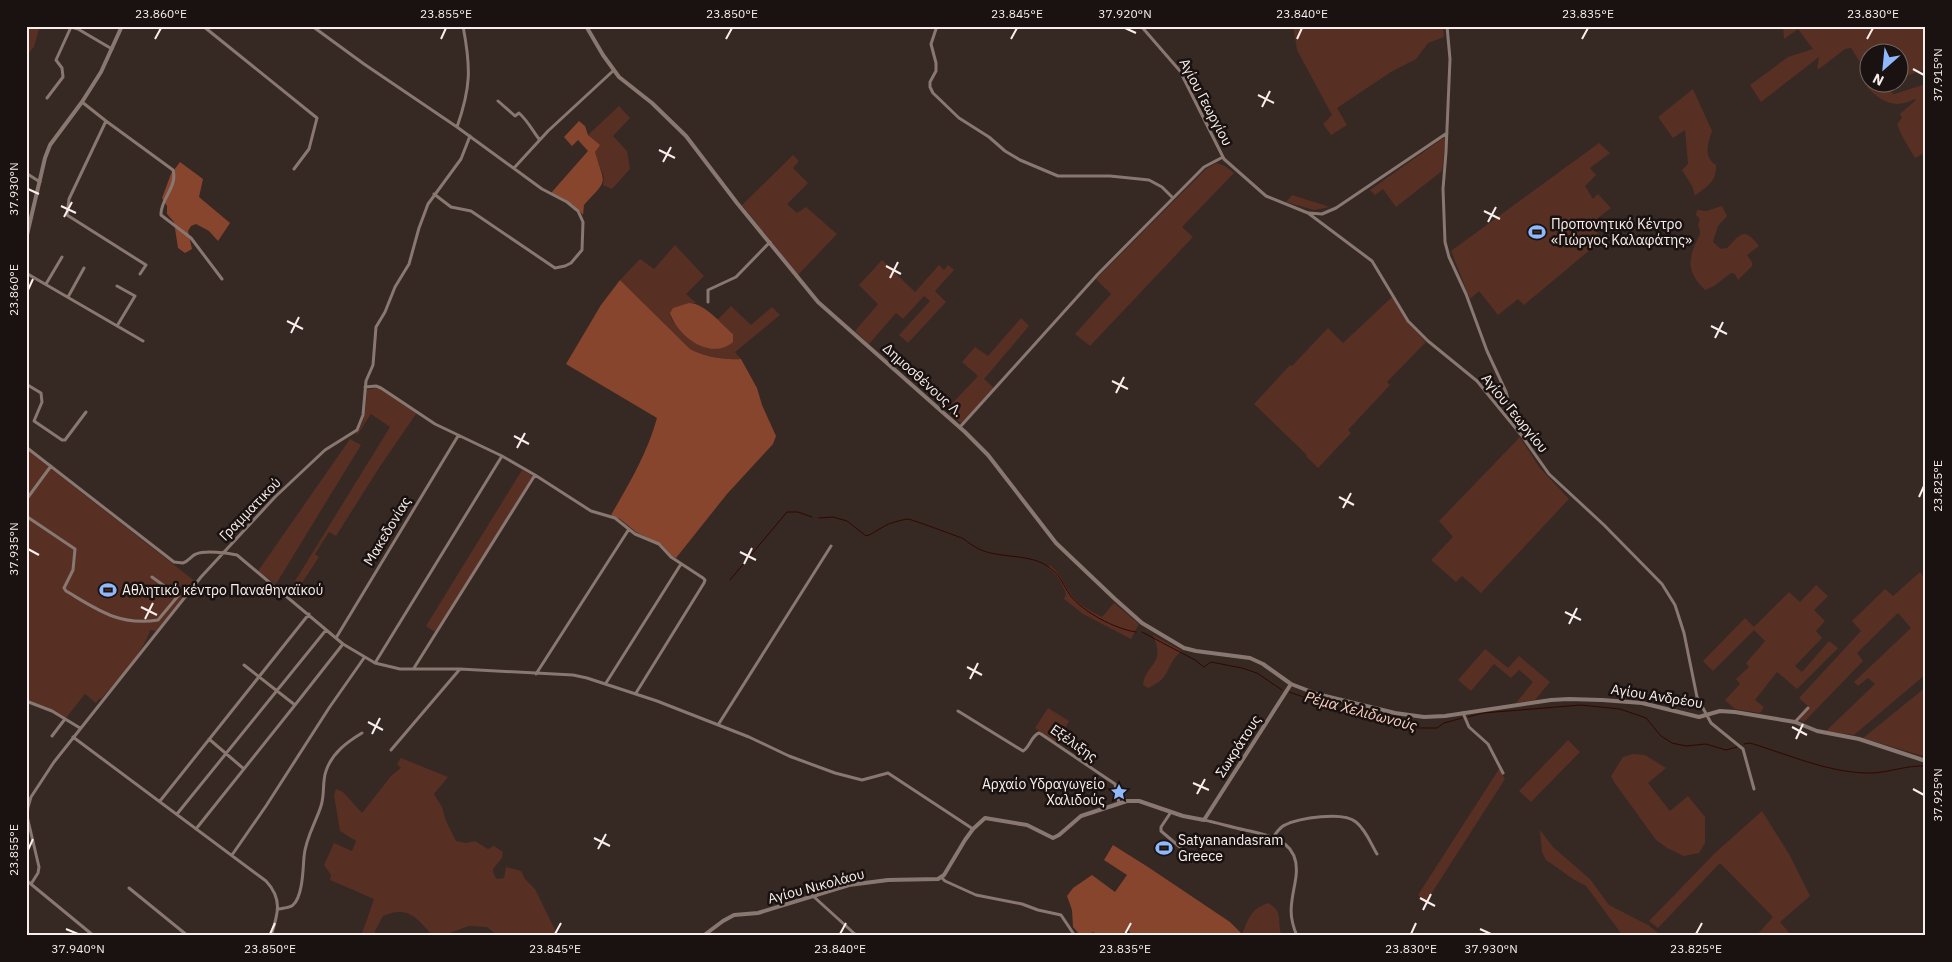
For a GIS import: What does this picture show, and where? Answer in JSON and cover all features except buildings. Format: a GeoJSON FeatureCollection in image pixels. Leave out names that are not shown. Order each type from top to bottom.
{"type":"FeatureCollection","features":[{"type":"Feature","properties":{"kind":"street"},"geometry":{"type":"LineString","coordinates":[[26,238],[50,145],[82,102],[113,49],[122,26]]}},
{"type":"Feature","properties":{"kind":"street"},"geometry":{"type":"LineString","coordinates":[[203,26],[317,118],[309,149],[294,169]]}},
{"type":"Feature","properties":{"kind":"street"},"geometry":{"type":"LineString","coordinates":[[312,26],[470,136],[542,189],[578,211],[583,222],[581,231],[582,250],[571,264],[560,267],[550,265],[470,211],[451,207],[434,194]]}},
{"type":"Feature","properties":{"kind":"street"},"geometry":{"type":"LineString","coordinates":[[457,127],[470,77],[462,26]]}},
{"type":"Feature","properties":{"kind":"street","name":"Δημοσθένους Λ."},"geometry":{"type":"LineString","coordinates":[[586,26],[603,55],[619,76],[652,103],[686,136],[737,203],[818,302],[960,427],[988,455],[1056,543],[1115,599],[1142,623],[1184,648],[1250,658],[1263,664],[1291,684]]}},
{"type":"Feature","properties":{"kind":"street"},"geometry":{"type":"LineString","coordinates":[[937,26],[931,44],[936,71],[930,82],[930,88],[940,100],[969,126],[989,137],[1005,151],[1020,160],[1051,174],[1063,176],[1098,175],[1149,180],[1162,187],[1173,198]]}},
{"type":"Feature","properties":{"kind":"street","name":"Αγίου Γεωργίου"},"geometry":{"type":"LineString","coordinates":[[1141,26],[1180,71],[1223,157],[1266,196],[1308,214],[1372,261],[1408,321],[1428,341],[1475,380],[1529,445],[1549,474],[1662,584],[1669,595],[1684,633],[1697,697],[1711,723],[1743,749],[1754,789]]}},
{"type":"Feature","properties":{"kind":"street"},"geometry":{"type":"LineString","coordinates":[[1448,26],[1450,59],[1443,188],[1445,242],[1449,257],[1466,294],[1487,352],[1506,392],[1511,411],[1509,421]]}},
{"type":"Feature","properties":{"kind":"street"},"geometry":{"type":"LineString","coordinates":[[47,98],[63,77],[62,68],[56,60],[71,27],[113,49]]}},
{"type":"Feature","properties":{"kind":"street"},"geometry":{"type":"LineString","coordinates":[[514,168],[570,108],[614,70]]}},
{"type":"Feature","properties":{"kind":"street"},"geometry":{"type":"LineString","coordinates":[[498,101],[515,116],[519,113],[526,119],[531,129],[540,139]]}},
{"type":"Feature","properties":{"kind":"street"},"geometry":{"type":"LineString","coordinates":[[82,102],[173,170],[175,175],[171,191],[161,210],[162,215],[191,238],[222,279]]}},
{"type":"Feature","properties":{"kind":"street"},"geometry":{"type":"LineString","coordinates":[[106,121],[69,199],[66,211],[69,217],[146,265],[140,274]]}},
{"type":"Feature","properties":{"kind":"street"},"geometry":{"type":"LineString","coordinates":[[1308,214],[1322,214],[1336,208],[1447,133]]}},
{"type":"Feature","properties":{"kind":"street","name":"Γραμματικού"},"geometry":{"type":"LineString","coordinates":[[31,884],[38,873],[39,867],[27,816],[28,797],[80,728],[189,592],[275,497],[325,450],[357,430],[363,415],[365,387],[373,365],[376,327],[385,312],[395,287],[410,264],[421,222],[434,194],[461,160],[470,136]]}},
{"type":"Feature","properties":{"kind":"street"},"geometry":{"type":"LineString","coordinates":[[960,427],[1098,274],[1204,167],[1223,157]]}},
{"type":"Feature","properties":{"kind":"street"},"geometry":{"type":"LineString","coordinates":[[26,173],[40,182]]}},
{"type":"Feature","properties":{"kind":"street"},"geometry":{"type":"LineString","coordinates":[[708,302],[708,290],[736,277],[770,242]]}},
{"type":"Feature","properties":{"kind":"street"},"geometry":{"type":"LineString","coordinates":[[46,284],[62,257]]}},
{"type":"Feature","properties":{"kind":"street"},"geometry":{"type":"LineString","coordinates":[[68,297],[84,268]]}},
{"type":"Feature","properties":{"kind":"street"},"geometry":{"type":"LineString","coordinates":[[26,273],[143,341]]}},
{"type":"Feature","properties":{"kind":"street"},"geometry":{"type":"LineString","coordinates":[[117,286],[135,296],[117,326]]}},
{"type":"Feature","properties":{"kind":"street"},"geometry":{"type":"LineString","coordinates":[[26,384],[41,393],[42,402],[34,421],[62,440],[65,440],[86,412]]}},
{"type":"Feature","properties":{"kind":"street"},"geometry":{"type":"LineString","coordinates":[[365,387],[376,386],[381,388],[420,412],[428,420],[502,456],[585,508],[615,518],[642,538],[659,544],[670,558],[705,580],[636,693]]}},
{"type":"Feature","properties":{"kind":"street","name":"Μακεδονίας"},"geometry":{"type":"LineString","coordinates":[[336,638],[458,436]]}},
{"type":"Feature","properties":{"kind":"street"},"geometry":{"type":"LineString","coordinates":[[26,447],[174,562],[185,563],[198,553],[224,553],[240,557],[343,644],[375,664],[400,669],[573,675],[606,683],[718,725],[788,756],[847,777],[862,780],[884,773],[892,775],[973,829]]}},
{"type":"Feature","properties":{"kind":"street"},"geometry":{"type":"LineString","coordinates":[[375,664],[502,456]]}},
{"type":"Feature","properties":{"kind":"street"},"geometry":{"type":"LineString","coordinates":[[26,500],[52,466]]}},
{"type":"Feature","properties":{"kind":"street"},"geometry":{"type":"LineString","coordinates":[[414,669],[535,475]]}},
{"type":"Feature","properties":{"kind":"street"},"geometry":{"type":"LineString","coordinates":[[26,516],[74,549],[73,570],[64,588],[104,614],[114,618],[133,621],[158,620],[178,596],[152,577]]}},
{"type":"Feature","properties":{"kind":"street"},"geometry":{"type":"LineString","coordinates":[[536,675],[629,529]]}},
{"type":"Feature","properties":{"kind":"street"},"geometry":{"type":"LineString","coordinates":[[718,725],[831,546]]}},
{"type":"Feature","properties":{"kind":"street"},"geometry":{"type":"LineString","coordinates":[[606,683],[681,564]]}},
{"type":"Feature","properties":{"kind":"street"},"geometry":{"type":"LineString","coordinates":[[160,801],[309,614]]}},
{"type":"Feature","properties":{"kind":"street"},"geometry":{"type":"LineString","coordinates":[[177,814],[326,630]]}},
{"type":"Feature","properties":{"kind":"street"},"geometry":{"type":"LineString","coordinates":[[196,829],[343,644]]}},
{"type":"Feature","properties":{"kind":"street"},"geometry":{"type":"LineString","coordinates":[[232,855],[364,658]]}},
{"type":"Feature","properties":{"kind":"street"},"geometry":{"type":"LineString","coordinates":[[244,665],[295,705]]}},
{"type":"Feature","properties":{"kind":"street"},"geometry":{"type":"LineString","coordinates":[[391,750],[460,670]]}},
{"type":"Feature","properties":{"kind":"street","name":"Αγίου Ανδρέου"},"geometry":{"type":"LineString","coordinates":[[1291,684],[1317,694],[1395,713],[1428,717],[1551,700],[1587,699],[1642,703],[1699,717],[1720,711],[1735,712],[1795,722],[1817,731],[1859,739],[1926,761]]}},
{"type":"Feature","properties":{"kind":"street","name":"Σωκράτους"},"geometry":{"type":"LineString","coordinates":[[1204,820],[1291,684]]}},
{"type":"Feature","properties":{"kind":"street"},"geometry":{"type":"LineString","coordinates":[[26,701],[80,728]]}},
{"type":"Feature","properties":{"kind":"street"},"geometry":{"type":"LineString","coordinates":[[1795,722],[1808,708]]}},
{"type":"Feature","properties":{"kind":"street","name":"Εξέλιξης"},"geometry":{"type":"LineString","coordinates":[[958,711],[1023,751],[1034,735],[1041,734],[1087,767],[1115,784],[1119,803]]}},
{"type":"Feature","properties":{"kind":"street"},"geometry":{"type":"LineString","coordinates":[[1463,712],[1469,727],[1488,744],[1503,773]]}},
{"type":"Feature","properties":{"kind":"street"},"geometry":{"type":"LineString","coordinates":[[52,736],[65,719]]}},
{"type":"Feature","properties":{"kind":"street"},"geometry":{"type":"LineString","coordinates":[[279,909],[291,906],[296,900],[304,870],[306,847],[321,806],[326,771],[337,753],[348,741],[362,733]]}},
{"type":"Feature","properties":{"kind":"street"},"geometry":{"type":"LineString","coordinates":[[73,737],[232,855],[273,888],[279,909],[271,936]]}},
{"type":"Feature","properties":{"kind":"street"},"geometry":{"type":"LineString","coordinates":[[208,739],[244,769]]}},
{"type":"Feature","properties":{"kind":"street"},"geometry":{"type":"LineString","coordinates":[[1075,936],[1061,915],[1022,904],[976,895],[941,877],[973,829],[985,818],[1027,825],[1053,838],[1081,816],[1127,801],[1140,802],[1171,812],[1274,836],[1287,846],[1297,861],[1290,910],[1297,936]]}},
{"type":"Feature","properties":{"kind":"street"},"geometry":{"type":"LineString","coordinates":[[1171,812],[1161,831],[1181,848],[1190,862]]}},
{"type":"Feature","properties":{"kind":"street"},"geometry":{"type":"LineString","coordinates":[[1274,836],[1281,828],[1289,824],[1325,816],[1343,816],[1355,821],[1359,825],[1377,854]]}},
{"type":"Feature","properties":{"kind":"street","name":"Αγίου Νικολάου"},"geometry":{"type":"LineString","coordinates":[[703,936],[734,915],[758,913],[849,885],[941,877]]}},
{"type":"Feature","properties":{"kind":"street"},"geometry":{"type":"LineString","coordinates":[[26,880],[94,936]]}},
{"type":"Feature","properties":{"kind":"street"},"geometry":{"type":"LineString","coordinates":[[129,888],[188,936]]}},
{"type":"Feature","properties":{"kind":"street"},"geometry":{"type":"LineString","coordinates":[[813,895],[857,936]]}},
{"type":"Feature","properties":{"kind":"shaded area"},"geometry":{"type":"Polygon","coordinates":[[[26,26],[40,26],[34,47],[26,56],[26,26]]]}},
{"type":"Feature","properties":{"kind":"shaded area"},"geometry":{"type":"Polygon","coordinates":[[[1293,26],[1443,26],[1444,37],[1428,43],[1416,59],[1391,72],[1337,108],[1347,125],[1331,135],[1323,124],[1332,115],[1297,50],[1293,26]]]}},
{"type":"Feature","properties":{"kind":"shaded area"},"geometry":{"type":"Polygon","coordinates":[[[1783,26],[1926,26],[1926,69],[1910,75],[1910,42],[1860,42],[1860,62],[1851,48],[1845,49],[1819,69],[1817,68],[1819,57],[1761,102],[1750,85],[1788,57],[1813,49],[1798,29],[1784,39],[1783,26]]]}},
{"type":"Feature","properties":{"kind":"shaded area"},"geometry":{"type":"Polygon","coordinates":[[[1926,84],[1926,152],[1915,158],[1897,124],[1902,118],[1900,114],[1916,100],[1894,104],[1873,92],[1891,92],[1894,94],[1910,92],[1910,89],[1926,84]]]}},
{"type":"Feature","properties":{"kind":"shaded area"},"geometry":{"type":"Polygon","coordinates":[[[1693,89],[1712,131],[1708,145],[1708,154],[1709,158],[1716,165],[1713,180],[1695,196],[1692,186],[1682,170],[1688,164],[1685,130],[1673,138],[1658,117],[1693,89]]]}},
{"type":"Feature","properties":{"kind":"shaded area"},"geometry":{"type":"Polygon","coordinates":[[[619,106],[630,118],[613,136],[627,151],[630,169],[612,189],[603,185],[604,177],[588,135],[619,106]]]}},
{"type":"Feature","properties":{"kind":"shaded area"},"geometry":{"type":"Polygon","coordinates":[[[579,121],[585,126],[588,135],[600,145],[595,152],[603,177],[598,190],[584,205],[583,215],[568,202],[551,193],[588,151],[578,140],[572,146],[564,137],[579,121]]]}},
{"type":"Feature","properties":{"kind":"shaded area"},"geometry":{"type":"Polygon","coordinates":[[[1446,136],[1442,171],[1396,207],[1383,189],[1375,195],[1370,190],[1446,136]]]}},
{"type":"Feature","properties":{"kind":"shaded area","name":"Προπονητικό Κέντρο «Γιώργος Καλαφάτης»"},"geometry":{"type":"Polygon","coordinates":[[[1599,143],[1610,153],[1590,168],[1596,175],[1585,186],[1593,199],[1598,194],[1611,208],[1590,224],[1603,239],[1524,305],[1518,299],[1498,315],[1479,291],[1470,299],[1451,251],[1599,143]]]}},
{"type":"Feature","properties":{"kind":"shaded area"},"geometry":{"type":"Polygon","coordinates":[[[793,155],[799,161],[793,168],[808,183],[787,204],[797,213],[806,207],[837,234],[798,275],[742,205],[793,155]]]}},
{"type":"Feature","properties":{"kind":"shaded area"},"geometry":{"type":"Polygon","coordinates":[[[180,162],[203,179],[199,197],[230,223],[218,241],[209,231],[196,224],[191,226],[188,231],[192,249],[185,253],[178,248],[174,222],[167,214],[167,206],[162,198],[171,174],[180,162]]]}},
{"type":"Feature","properties":{"kind":"shaded area"},"geometry":{"type":"Polygon","coordinates":[[[1216,163],[1225,166],[1234,173],[1182,227],[1193,237],[1090,346],[1075,334],[1111,294],[1096,279],[1206,169],[1216,163]]]}},
{"type":"Feature","properties":{"kind":"shaded area"},"geometry":{"type":"Polygon","coordinates":[[[1292,195],[1330,207],[1314,210],[1286,202],[1292,195]]]}},
{"type":"Feature","properties":{"kind":"shaded area"},"geometry":{"type":"Polygon","coordinates":[[[1722,206],[1727,216],[1718,226],[1713,242],[1721,249],[1727,248],[1740,236],[1746,234],[1759,246],[1747,255],[1752,262],[1752,266],[1738,280],[1735,274],[1731,273],[1714,286],[1705,290],[1694,276],[1690,264],[1693,250],[1700,234],[1698,225],[1700,219],[1696,215],[1697,210],[1706,211],[1722,206]]]}},
{"type":"Feature","properties":{"kind":"shaded area"},"geometry":{"type":"Polygon","coordinates":[[[675,245],[704,276],[686,294],[696,303],[689,303],[670,313],[672,320],[682,332],[733,334],[717,320],[731,306],[751,325],[772,307],[780,315],[735,352],[741,359],[714,357],[690,349],[620,280],[640,259],[654,269],[675,245]]]}},
{"type":"Feature","properties":{"kind":"shaded area"},"geometry":{"type":"Polygon","coordinates":[[[882,260],[915,292],[939,265],[944,270],[948,265],[954,270],[935,291],[946,302],[908,343],[899,335],[930,301],[924,296],[903,319],[896,313],[869,344],[855,331],[878,304],[859,285],[882,260]]]}},
{"type":"Feature","properties":{"kind":"shaded area"},"geometry":{"type":"Polygon","coordinates":[[[620,280],[690,349],[714,357],[741,359],[757,388],[762,405],[776,436],[773,444],[727,494],[676,558],[670,555],[662,545],[636,532],[620,519],[611,515],[643,456],[657,418],[566,364],[601,305],[620,280]]]}},
{"type":"Feature","properties":{"kind":"shaded area"},"geometry":{"type":"Polygon","coordinates":[[[1392,297],[1406,321],[1426,342],[1387,382],[1390,385],[1348,430],[1351,433],[1318,468],[1254,404],[1328,328],[1343,343],[1392,297]]]}},
{"type":"Feature","properties":{"kind":"shaded area"},"geometry":{"type":"Polygon","coordinates":[[[689,303],[701,306],[707,310],[733,334],[733,342],[715,349],[696,344],[688,338],[674,322],[670,313],[673,308],[689,303]]]}},
{"type":"Feature","properties":{"kind":"shaded area"},"geometry":{"type":"Polygon","coordinates":[[[1021,318],[1029,326],[984,379],[994,388],[962,424],[946,410],[978,376],[962,362],[975,347],[988,356],[1021,318]]]}},
{"type":"Feature","properties":{"kind":"shaded area"},"geometry":{"type":"Polygon","coordinates":[[[375,388],[418,411],[336,536],[329,532],[315,554],[319,557],[294,595],[290,596],[287,594],[390,427],[371,414],[356,434],[364,419],[367,390],[375,388]]]}},
{"type":"Feature","properties":{"kind":"shaded area"},"geometry":{"type":"Polygon","coordinates":[[[1520,437],[1539,467],[1569,499],[1481,593],[1462,576],[1456,582],[1431,560],[1453,537],[1439,521],[1520,437]]]}},
{"type":"Feature","properties":{"kind":"shaded area"},"geometry":{"type":"Polygon","coordinates":[[[350,439],[361,445],[276,584],[258,571],[350,439]]]}},
{"type":"Feature","properties":{"kind":"shaded area","name":"Αθλητικό κέντρο Παναθηναϊκού"},"geometry":{"type":"Polygon","coordinates":[[[26,449],[196,582],[156,631],[150,630],[136,657],[102,698],[96,703],[85,694],[66,718],[26,700],[26,449]]]}},
{"type":"Feature","properties":{"kind":"shaded area"},"geometry":{"type":"Polygon","coordinates":[[[522,470],[533,476],[435,632],[426,626],[522,470]]]}},
{"type":"Feature","properties":{"kind":"shaded area"},"geometry":{"type":"Polygon","coordinates":[[[1050,565],[1073,597],[1087,608],[1102,617],[1114,603],[1139,624],[1131,639],[1083,614],[1064,599],[1066,594],[1057,576],[1048,568],[1050,565]]]}},
{"type":"Feature","properties":{"kind":"shaded area"},"geometry":{"type":"Polygon","coordinates":[[[1920,572],[1926,580],[1926,674],[1854,735],[1826,731],[1875,684],[1868,678],[1858,686],[1854,682],[1911,628],[1898,613],[1857,653],[1863,661],[1804,722],[1799,720],[1809,707],[1799,698],[1861,631],[1852,621],[1885,589],[1893,596],[1920,572]]]}},
{"type":"Feature","properties":{"kind":"shaded area"},"geometry":{"type":"Polygon","coordinates":[[[1816,585],[1828,596],[1814,610],[1825,621],[1816,631],[1822,638],[1795,666],[1802,672],[1829,641],[1838,648],[1797,689],[1777,672],[1755,700],[1764,707],[1760,713],[1735,709],[1725,700],[1740,684],[1736,679],[1749,667],[1746,663],[1765,641],[1754,630],[1713,671],[1703,661],[1745,618],[1754,627],[1789,592],[1800,602],[1816,585]]]}},
{"type":"Feature","properties":{"kind":"shaded area"},"geometry":{"type":"Polygon","coordinates":[[[1153,635],[1182,651],[1173,660],[1161,680],[1148,688],[1143,685],[1157,653],[1153,635]]]}},
{"type":"Feature","properties":{"kind":"shaded area"},"geometry":{"type":"Polygon","coordinates":[[[1485,649],[1508,668],[1519,656],[1550,682],[1535,700],[1516,703],[1533,682],[1519,670],[1511,678],[1494,664],[1471,691],[1458,680],[1485,649]]]}},
{"type":"Feature","properties":{"kind":"shaded area"},"geometry":{"type":"Polygon","coordinates":[[[1926,687],[1926,757],[1863,738],[1926,687]]]}},
{"type":"Feature","properties":{"kind":"shaded area"},"geometry":{"type":"Polygon","coordinates":[[[1048,708],[1069,721],[1064,730],[1065,734],[1058,745],[1035,728],[1048,708]]]}},
{"type":"Feature","properties":{"kind":"shaded area"},"geometry":{"type":"Polygon","coordinates":[[[1568,740],[1580,752],[1531,802],[1519,791],[1568,740]]]}},
{"type":"Feature","properties":{"kind":"shaded area"},"geometry":{"type":"Polygon","coordinates":[[[1633,754],[1645,755],[1666,768],[1648,783],[1670,811],[1688,796],[1705,817],[1705,843],[1699,853],[1684,856],[1656,840],[1614,782],[1611,776],[1623,757],[1633,754]]]}},
{"type":"Feature","properties":{"kind":"shaded area"},"geometry":{"type":"Polygon","coordinates":[[[401,758],[448,777],[434,794],[442,807],[446,821],[456,841],[466,843],[475,841],[488,849],[494,846],[503,852],[502,858],[493,869],[494,875],[497,879],[504,878],[506,867],[521,871],[525,879],[535,889],[558,936],[498,936],[487,927],[469,926],[442,936],[433,936],[417,919],[406,913],[399,912],[383,916],[375,931],[375,936],[360,936],[374,899],[330,880],[331,875],[324,865],[334,843],[352,851],[356,841],[340,831],[334,795],[336,789],[343,792],[362,813],[391,776],[401,768],[397,764],[401,758]]]}},
{"type":"Feature","properties":{"kind":"shaded area"},"geometry":{"type":"Polygon","coordinates":[[[1499,769],[1505,779],[1426,902],[1418,895],[1499,769]]]}},
{"type":"Feature","properties":{"kind":"shaded area"},"geometry":{"type":"Polygon","coordinates":[[[1762,811],[1789,854],[1810,896],[1780,922],[1792,936],[1756,936],[1773,917],[1720,863],[1658,928],[1649,921],[1715,853],[1762,811]]]}},
{"type":"Feature","properties":{"kind":"shaded area"},"geometry":{"type":"Polygon","coordinates":[[[1540,830],[1553,847],[1590,879],[1609,905],[1648,925],[1662,936],[1641,934],[1623,936],[1586,886],[1546,860],[1542,852],[1540,830]]]}},
{"type":"Feature","properties":{"kind":"shaded area"},"geometry":{"type":"Polygon","coordinates":[[[1113,845],[1230,922],[1242,934],[1240,936],[1133,936],[1128,930],[1110,937],[1101,936],[1093,932],[1088,936],[1081,936],[1073,927],[1072,910],[1067,896],[1073,888],[1092,875],[1115,892],[1127,875],[1104,860],[1113,845]]]}},
{"type":"Feature","properties":{"kind":"shaded area"},"geometry":{"type":"Polygon","coordinates":[[[1268,903],[1277,910],[1282,936],[1241,936],[1253,912],[1268,903]]]}},
{"type":"Feature","properties":{"kind":"waterway","name":"Ρέμα Χελιδωνούς"},"geometry":{"type":"LineString","coordinates":[[730,580],[787,512],[798,512],[812,517]]}},
{"type":"Feature","properties":{"kind":"waterway","name":"Ρέμα Χελιδωνούς"},"geometry":{"type":"LineString","coordinates":[[819,518],[833,517],[847,521],[866,536],[888,524],[908,519],[962,538],[973,546],[990,553],[1034,560],[1054,571],[1070,595],[1083,608],[1100,619],[1136,632]]}},
{"type":"Feature","properties":{"kind":"waterway","name":"Ρέμα Χελιδωνούς"},"geometry":{"type":"LineString","coordinates":[[1142,632],[1195,660],[1204,667],[1211,662],[1242,668],[1257,673],[1282,690]]}},
{"type":"Feature","properties":{"kind":"waterway","name":"Ρέμα Χελιδωνούς"},"geometry":{"type":"LineString","coordinates":[[1289,692],[1321,703],[1417,728],[1437,728],[1444,723],[1462,718]]}},
{"type":"Feature","properties":{"kind":"waterway","name":"Ρέμα Χελιδωνούς"},"geometry":{"type":"LineString","coordinates":[[1468,717],[1483,713],[1581,705],[1620,709],[1646,718],[1661,736],[1672,743],[1686,746],[1706,744],[1726,750],[1737,747]]}},
{"type":"Feature","properties":{"kind":"waterway","name":"Ρέμα Χελιδωνούς"},"geometry":{"type":"LineString","coordinates":[[1744,744],[1750,743],[1826,767],[1857,772],[1873,773],[1926,766]]}},
{"type":"Feature","properties":{"kind":"place","name":"Προπονητικό Κέντρο «Γιώργος Καλαφάτης»"},"geometry":{"type":"Point","coordinates":[1537,232]}},
{"type":"Feature","properties":{"kind":"place","name":"Αθλητικό κέντρο Παναθηναϊκού"},"geometry":{"type":"Point","coordinates":[108,590]}},
{"type":"Feature","properties":{"kind":"place","name":"Αρχαίο Υδραγωγείο Χαλιδούς"},"geometry":{"type":"Point","coordinates":[1119,792]}},
{"type":"Feature","properties":{"kind":"place","name":"Satyanandasram Greece"},"geometry":{"type":"Point","coordinates":[1164,848]}}]}
